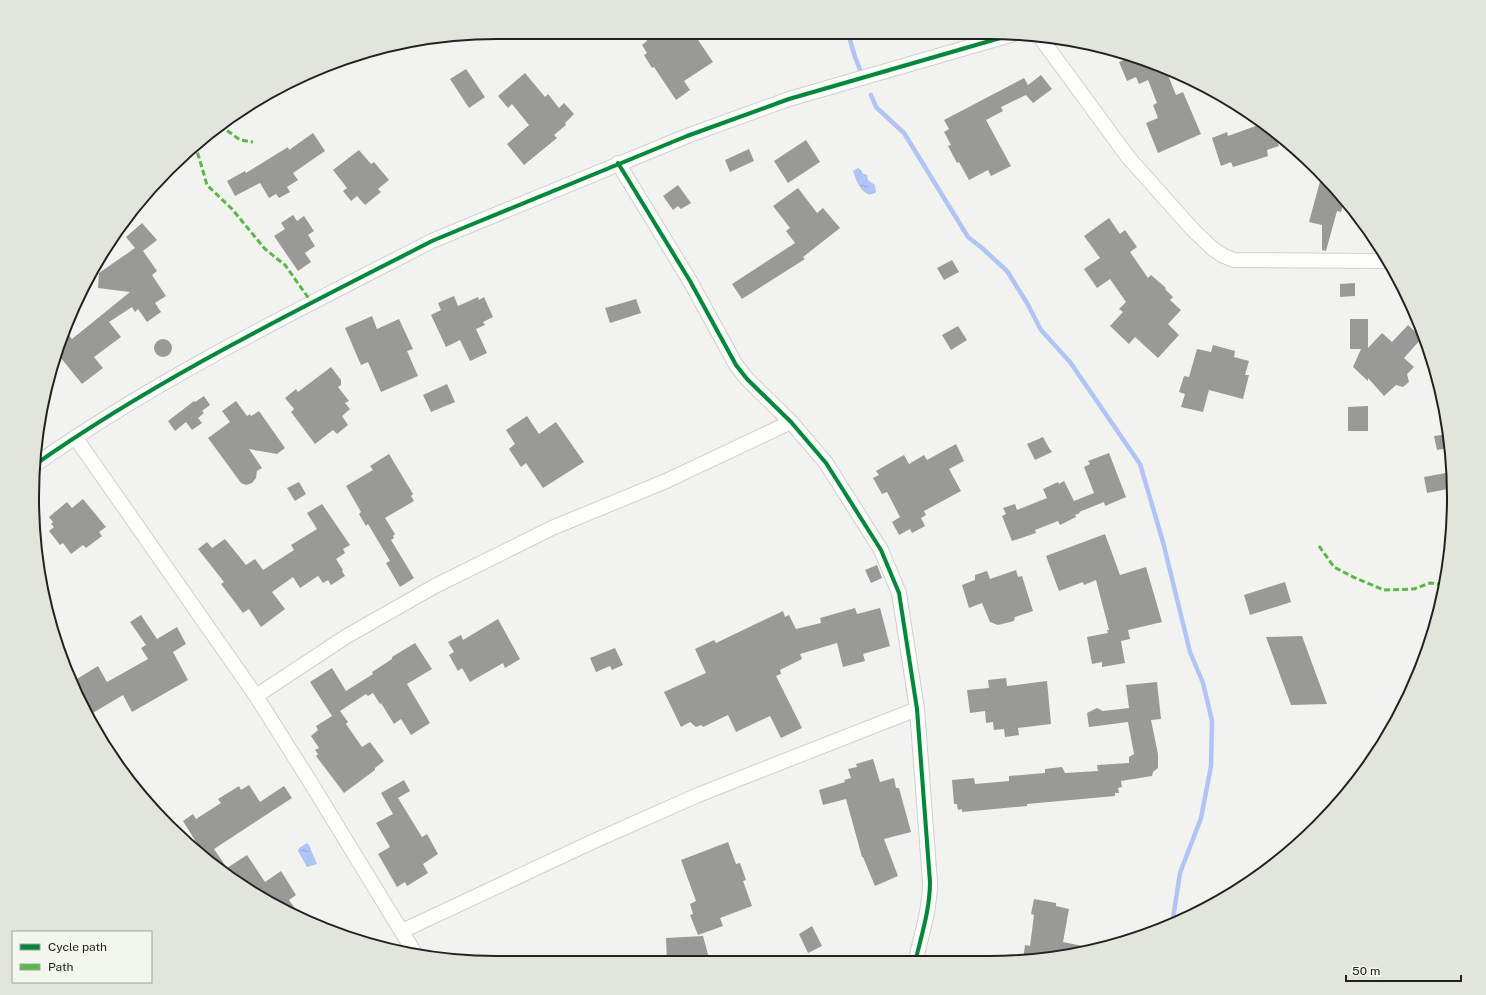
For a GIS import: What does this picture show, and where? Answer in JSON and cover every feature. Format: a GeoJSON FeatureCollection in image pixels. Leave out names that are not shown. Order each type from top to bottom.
{"type":"FeatureCollection","features":[{"type":"Feature","properties":{"kind":"street"},"geometry":{"type":"LineString","coordinates":[[41,461],[75,437],[196,364],[432,241],[618,163],[687,136],[790,99],[996,39]]}},
{"type":"Feature","properties":{"kind":"street"},"geometry":{"type":"LineString","coordinates":[[1044,43],[1128,157],[1194,231],[1213,249],[1234,260],[1381,261]]}},
{"type":"Feature","properties":{"kind":"street"},"geometry":{"type":"LineString","coordinates":[[618,163],[690,281],[736,365],[752,385],[791,422],[826,462],[881,550],[899,593],[916,709],[930,882],[928,910],[917,956]]}},
{"type":"Feature","properties":{"kind":"street"},"geometry":{"type":"LineString","coordinates":[[256,696],[347,636],[435,586],[552,528],[666,481],[791,422]]}},
{"type":"Feature","properties":{"kind":"street"},"geometry":{"type":"LineString","coordinates":[[75,437],[256,696],[412,948]]}},
{"type":"Feature","properties":{"kind":"street"},"geometry":{"type":"LineString","coordinates":[[402,931],[592,842],[698,795],[916,709]]}},
{"type":"Feature","properties":{"kind":"water"},"geometry":{"type":"Polygon","coordinates":[[[858,168],[862,173],[867,175],[868,180],[875,185],[876,192],[868,194],[861,188],[853,171],[858,168]]]}},
{"type":"Feature","properties":{"kind":"water"},"geometry":{"type":"Polygon","coordinates":[[[307,843],[317,864],[307,867],[298,851],[299,848],[307,843]]]}},
{"type":"Feature","properties":{"kind":"building"},"geometry":{"type":"Polygon","coordinates":[[[646,39],[697,39],[713,62],[684,81],[690,90],[676,100],[644,55],[647,53],[642,45],[647,41],[646,39]]]}},
{"type":"Feature","properties":{"kind":"building"},"geometry":{"type":"Polygon","coordinates":[[[1124,60],[1136,63],[1168,76],[1176,95],[1183,92],[1201,134],[1158,153],[1146,123],[1158,118],[1153,105],[1157,103],[1148,80],[1139,84],[1136,77],[1127,81],[1119,62],[1124,60]]]}},
{"type":"Feature","properties":{"kind":"building"},"geometry":{"type":"Polygon","coordinates":[[[466,69],[485,97],[469,108],[450,79],[466,69]]]}},
{"type":"Feature","properties":{"kind":"building"},"geometry":{"type":"Polygon","coordinates":[[[525,73],[545,97],[548,94],[559,108],[564,103],[574,114],[565,123],[566,125],[554,135],[557,138],[524,165],[507,144],[529,125],[512,104],[508,108],[498,96],[525,73]]]}},
{"type":"Feature","properties":{"kind":"building"},"geometry":{"type":"Polygon","coordinates":[[[1041,75],[1052,89],[1033,103],[1026,95],[1001,107],[1003,111],[986,120],[1011,166],[991,176],[988,170],[969,180],[959,162],[957,163],[948,146],[951,145],[944,132],[949,129],[944,120],[1024,78],[1028,85],[1041,75]]]}},
{"type":"Feature","properties":{"kind":"building"},"geometry":{"type":"Polygon","coordinates":[[[1256,126],[1277,142],[1279,146],[1267,150],[1268,156],[1233,167],[1231,162],[1221,166],[1212,138],[1227,132],[1228,136],[1256,126]]]}},
{"type":"Feature","properties":{"kind":"building"},"geometry":{"type":"Polygon","coordinates":[[[313,133],[325,151],[293,173],[298,180],[287,187],[290,192],[279,198],[276,194],[269,198],[260,183],[235,196],[227,181],[245,171],[246,173],[288,147],[289,150],[313,133]]]}},
{"type":"Feature","properties":{"kind":"building"},"geometry":{"type":"Polygon","coordinates":[[[806,140],[820,162],[788,183],[774,161],[806,140]]]}},
{"type":"Feature","properties":{"kind":"building"},"geometry":{"type":"Polygon","coordinates":[[[749,149],[754,161],[730,172],[725,160],[749,149]]]}},
{"type":"Feature","properties":{"kind":"building"},"geometry":{"type":"Polygon","coordinates":[[[359,150],[371,164],[374,162],[389,180],[378,189],[381,192],[365,205],[357,196],[351,201],[343,191],[347,188],[333,170],[359,150]]]}},
{"type":"Feature","properties":{"kind":"building"},"geometry":{"type":"Polygon","coordinates":[[[1320,181],[1342,206],[1341,212],[1337,211],[1326,251],[1322,250],[1322,225],[1309,222],[1320,181]]]}},
{"type":"Feature","properties":{"kind":"building"},"geometry":{"type":"Polygon","coordinates":[[[678,185],[691,203],[681,209],[678,206],[673,210],[663,196],[678,185]]]}},
{"type":"Feature","properties":{"kind":"building"},"geometry":{"type":"Polygon","coordinates":[[[798,188],[817,213],[823,208],[840,228],[803,257],[805,259],[742,299],[732,284],[795,243],[786,231],[790,228],[773,206],[798,188]]]}},
{"type":"Feature","properties":{"kind":"building"},"geometry":{"type":"Polygon","coordinates":[[[293,215],[297,221],[304,216],[314,231],[308,235],[315,246],[305,253],[311,262],[298,271],[274,236],[285,229],[281,223],[293,215]]]}},
{"type":"Feature","properties":{"kind":"building"},"geometry":{"type":"Polygon","coordinates":[[[1109,218],[1120,234],[1125,230],[1137,247],[1130,252],[1148,278],[1151,275],[1166,288],[1165,289],[1173,297],[1170,300],[1181,310],[1168,324],[1179,335],[1158,358],[1135,337],[1129,344],[1110,326],[1123,312],[1119,309],[1126,302],[1110,279],[1097,288],[1084,269],[1100,258],[1084,236],[1109,218]]]}},
{"type":"Feature","properties":{"kind":"building"},"geometry":{"type":"Polygon","coordinates":[[[142,223],[157,240],[143,251],[157,271],[152,275],[166,296],[155,303],[161,312],[147,322],[138,309],[135,312],[132,307],[109,322],[121,337],[94,357],[103,368],[82,384],[61,358],[63,350],[69,335],[72,339],[130,292],[98,288],[99,273],[135,248],[126,237],[142,223]]]}},
{"type":"Feature","properties":{"kind":"building"},"geometry":{"type":"Polygon","coordinates":[[[952,260],[959,272],[944,280],[937,268],[952,260]]]}},
{"type":"Feature","properties":{"kind":"building"},"geometry":{"type":"Polygon","coordinates":[[[1355,283],[1355,296],[1340,297],[1340,284],[1355,283]]]}},
{"type":"Feature","properties":{"kind":"building"},"geometry":{"type":"Polygon","coordinates":[[[454,296],[458,306],[478,297],[479,300],[484,297],[493,317],[483,322],[485,325],[476,329],[487,353],[470,361],[460,340],[446,347],[431,315],[441,310],[438,303],[454,296]]]}},
{"type":"Feature","properties":{"kind":"building"},"geometry":{"type":"Polygon","coordinates":[[[636,299],[641,313],[610,323],[605,308],[636,299]]]}},
{"type":"Feature","properties":{"kind":"building"},"geometry":{"type":"Polygon","coordinates":[[[372,316],[377,329],[399,319],[413,349],[407,351],[418,376],[381,392],[368,362],[361,365],[345,328],[372,316]]]}},
{"type":"Feature","properties":{"kind":"building"},"geometry":{"type":"Polygon","coordinates":[[[1350,319],[1368,319],[1368,348],[1382,333],[1392,342],[1408,325],[1416,333],[1419,341],[1404,358],[1414,367],[1407,374],[1409,382],[1403,387],[1396,385],[1384,396],[1368,378],[1368,381],[1353,367],[1361,349],[1350,349],[1350,319]]]}},
{"type":"Feature","properties":{"kind":"building"},"geometry":{"type":"Polygon","coordinates":[[[958,326],[967,340],[951,350],[942,335],[958,326]]]}},
{"type":"Feature","properties":{"kind":"building"},"geometry":{"type":"Polygon","coordinates":[[[163,339],[169,342],[172,348],[169,354],[163,357],[157,354],[154,348],[157,342],[163,339]]]}},
{"type":"Feature","properties":{"kind":"building"},"geometry":{"type":"Polygon","coordinates":[[[1213,345],[1235,351],[1234,357],[1249,361],[1245,375],[1249,375],[1243,399],[1209,390],[1203,412],[1181,407],[1185,394],[1179,392],[1184,376],[1189,377],[1197,349],[1211,352],[1213,345]]]}},
{"type":"Feature","properties":{"kind":"building"},"geometry":{"type":"Polygon","coordinates":[[[331,367],[341,380],[341,385],[338,387],[349,401],[345,403],[350,409],[342,416],[348,425],[337,434],[333,430],[315,444],[291,412],[294,409],[285,398],[296,389],[298,392],[331,367]]]}},
{"type":"Feature","properties":{"kind":"building"},"geometry":{"type":"Polygon","coordinates":[[[447,384],[455,402],[431,412],[423,395],[447,384]]]}},
{"type":"Feature","properties":{"kind":"building"},"geometry":{"type":"Polygon","coordinates":[[[204,396],[210,405],[202,411],[204,413],[198,418],[202,423],[192,430],[186,422],[175,431],[168,421],[194,401],[195,402],[204,396]]]}},
{"type":"Feature","properties":{"kind":"building"},"geometry":{"type":"Polygon","coordinates":[[[236,401],[247,416],[250,414],[251,416],[259,411],[285,448],[277,454],[249,449],[262,468],[257,471],[256,478],[252,483],[246,485],[241,483],[208,438],[230,422],[222,411],[236,401]]]}},
{"type":"Feature","properties":{"kind":"building"},"geometry":{"type":"Polygon","coordinates":[[[1368,406],[1368,431],[1348,431],[1348,407],[1368,406]]]}},
{"type":"Feature","properties":{"kind":"building"},"geometry":{"type":"Polygon","coordinates":[[[527,416],[539,434],[556,422],[584,462],[543,488],[526,463],[521,467],[509,449],[515,444],[506,430],[527,416]]]}},
{"type":"Feature","properties":{"kind":"building"},"geometry":{"type":"Polygon","coordinates":[[[1442,435],[1444,449],[1437,450],[1434,436],[1442,435]]]}},
{"type":"Feature","properties":{"kind":"building"},"geometry":{"type":"Polygon","coordinates":[[[1043,437],[1052,452],[1035,460],[1027,444],[1043,437]]]}},
{"type":"Feature","properties":{"kind":"building"},"geometry":{"type":"Polygon","coordinates":[[[956,444],[964,461],[949,469],[961,491],[924,511],[926,515],[921,518],[925,526],[912,533],[910,529],[899,535],[892,522],[900,517],[887,492],[882,494],[873,478],[879,475],[876,471],[904,455],[909,464],[924,455],[927,460],[956,444]]]}},
{"type":"Feature","properties":{"kind":"building"},"geometry":{"type":"Polygon","coordinates":[[[1109,453],[1126,497],[1105,506],[1104,502],[1079,512],[1080,513],[1075,515],[1076,517],[1060,525],[1058,521],[1035,530],[1036,533],[1012,541],[1002,516],[1006,514],[1003,508],[1015,504],[1017,510],[1047,498],[1043,489],[1058,482],[1059,484],[1064,481],[1074,501],[1094,493],[1084,467],[1090,464],[1088,461],[1109,453]]]}},
{"type":"Feature","properties":{"kind":"building"},"geometry":{"type":"Polygon","coordinates":[[[389,454],[413,494],[411,496],[414,501],[385,518],[395,534],[393,536],[394,538],[391,540],[414,578],[400,587],[386,563],[390,561],[368,524],[366,526],[359,514],[361,512],[346,486],[373,470],[370,466],[389,454]]]}},
{"type":"Feature","properties":{"kind":"building"},"geometry":{"type":"Polygon","coordinates":[[[1446,473],[1447,489],[1427,493],[1424,477],[1446,473]]]}},
{"type":"Feature","properties":{"kind":"building"},"geometry":{"type":"Polygon","coordinates":[[[299,482],[306,494],[295,501],[287,488],[299,482]]]}},
{"type":"Feature","properties":{"kind":"building"},"geometry":{"type":"Polygon","coordinates":[[[83,499],[106,527],[99,532],[102,536],[86,548],[83,545],[71,554],[63,543],[60,545],[49,531],[54,527],[51,524],[53,522],[49,517],[67,502],[72,508],[83,499]]]}},
{"type":"Feature","properties":{"kind":"building"},"geometry":{"type":"Polygon","coordinates":[[[322,504],[350,545],[343,549],[345,553],[336,559],[345,576],[331,585],[328,580],[323,583],[318,576],[300,588],[293,577],[272,592],[285,609],[261,627],[249,609],[243,613],[221,584],[224,582],[198,549],[207,542],[212,548],[225,539],[246,565],[255,559],[263,570],[294,550],[291,545],[317,529],[307,513],[322,504]]]}},
{"type":"Feature","properties":{"kind":"building"},"geometry":{"type":"Polygon","coordinates":[[[1105,534],[1120,575],[1146,567],[1162,622],[1128,630],[1130,639],[1121,641],[1125,663],[1102,667],[1102,662],[1092,664],[1087,637],[1108,633],[1107,630],[1109,630],[1096,580],[1084,585],[1083,582],[1059,591],[1046,556],[1105,534]]]}},
{"type":"Feature","properties":{"kind":"building"},"geometry":{"type":"Polygon","coordinates":[[[877,565],[882,578],[871,583],[865,570],[877,565]]]}},
{"type":"Feature","properties":{"kind":"building"},"geometry":{"type":"Polygon","coordinates":[[[1016,570],[1018,577],[1022,576],[1033,611],[1015,617],[1014,621],[998,625],[990,622],[982,603],[969,608],[962,585],[975,580],[975,575],[987,571],[990,579],[1016,570]]]}},
{"type":"Feature","properties":{"kind":"building"},"geometry":{"type":"Polygon","coordinates":[[[1285,582],[1291,602],[1250,615],[1244,595],[1285,582]]]}},
{"type":"Feature","properties":{"kind":"building"},"geometry":{"type":"Polygon","coordinates":[[[855,608],[857,614],[880,608],[890,646],[863,654],[865,661],[843,667],[837,643],[800,654],[802,659],[780,670],[781,674],[776,676],[802,728],[781,738],[770,716],[736,732],[728,715],[703,727],[701,725],[696,727],[690,722],[681,727],[664,692],[706,673],[695,649],[714,640],[716,643],[783,611],[785,617],[789,615],[796,629],[821,623],[820,618],[855,608]]]}},
{"type":"Feature","properties":{"kind":"building"},"geometry":{"type":"Polygon","coordinates":[[[141,615],[157,639],[177,627],[186,644],[173,652],[188,680],[132,712],[123,695],[93,713],[77,679],[98,666],[107,682],[148,659],[141,648],[146,645],[130,622],[141,615]]]}},
{"type":"Feature","properties":{"kind":"building"},"geometry":{"type":"Polygon","coordinates":[[[498,619],[520,659],[505,668],[503,663],[470,682],[462,668],[458,671],[449,655],[454,652],[448,642],[461,635],[463,640],[498,619]]]}},
{"type":"Feature","properties":{"kind":"building"},"geometry":{"type":"Polygon","coordinates":[[[1302,636],[1327,704],[1291,705],[1266,637],[1302,636]]]}},
{"type":"Feature","properties":{"kind":"building"},"geometry":{"type":"Polygon","coordinates":[[[415,643],[432,669],[407,684],[430,723],[411,735],[401,719],[394,724],[373,693],[368,696],[366,694],[340,711],[348,722],[346,724],[362,747],[370,742],[384,761],[375,768],[375,770],[344,793],[316,756],[318,754],[315,750],[319,748],[311,736],[318,730],[316,726],[332,716],[310,682],[332,668],[346,691],[373,674],[372,672],[392,659],[392,657],[415,643]]]}},
{"type":"Feature","properties":{"kind":"building"},"geometry":{"type":"Polygon","coordinates":[[[615,648],[623,665],[612,670],[610,666],[596,672],[590,658],[615,648]]]}},
{"type":"Feature","properties":{"kind":"building"},"geometry":{"type":"Polygon","coordinates":[[[1006,678],[1007,686],[1047,681],[1051,724],[1018,728],[1019,735],[1005,737],[1004,729],[994,730],[993,722],[986,723],[985,711],[970,713],[967,690],[989,688],[988,680],[1006,678]]]}},
{"type":"Feature","properties":{"kind":"building"},"geometry":{"type":"Polygon","coordinates":[[[1157,682],[1161,719],[1151,720],[1158,754],[1158,768],[1153,772],[1152,776],[1121,781],[1122,787],[1118,788],[1119,793],[1115,793],[1115,796],[962,812],[962,809],[958,810],[957,804],[954,804],[952,780],[974,778],[975,784],[1009,781],[1009,776],[1045,773],[1045,769],[1062,767],[1065,773],[1098,771],[1097,765],[1129,763],[1129,757],[1134,754],[1128,722],[1089,727],[1087,713],[1097,708],[1103,711],[1129,708],[1126,685],[1157,682]]]}},
{"type":"Feature","properties":{"kind":"building"},"geometry":{"type":"Polygon","coordinates":[[[873,759],[880,782],[894,778],[896,788],[899,788],[911,832],[884,839],[898,876],[875,886],[862,857],[846,799],[823,805],[819,790],[845,782],[844,780],[851,778],[848,769],[857,767],[856,764],[873,759]]]}},
{"type":"Feature","properties":{"kind":"building"},"geometry":{"type":"Polygon","coordinates":[[[404,780],[410,791],[398,798],[422,837],[427,834],[438,854],[423,864],[428,873],[407,886],[405,882],[397,887],[378,854],[390,847],[376,823],[393,814],[381,793],[404,780]]]}},
{"type":"Feature","properties":{"kind":"building"},"geometry":{"type":"Polygon","coordinates":[[[249,785],[260,802],[284,786],[292,798],[214,849],[226,867],[197,844],[183,821],[193,814],[196,819],[221,803],[218,799],[239,786],[241,790],[249,785]]]}},
{"type":"Feature","properties":{"kind":"building"},"geometry":{"type":"Polygon","coordinates":[[[728,842],[736,864],[740,863],[746,880],[743,881],[752,906],[720,918],[723,926],[698,935],[690,915],[693,914],[690,904],[696,901],[681,860],[728,842]]]}},
{"type":"Feature","properties":{"kind":"building"},"geometry":{"type":"Polygon","coordinates":[[[247,855],[265,882],[281,871],[296,895],[289,900],[296,909],[268,895],[227,868],[247,855]]]}},
{"type":"Feature","properties":{"kind":"building"},"geometry":{"type":"Polygon","coordinates":[[[1034,899],[1056,903],[1056,906],[1069,909],[1063,942],[1082,946],[1024,954],[1025,945],[1030,946],[1034,915],[1031,914],[1034,899]]]}},
{"type":"Feature","properties":{"kind":"building"},"geometry":{"type":"Polygon","coordinates":[[[812,926],[822,946],[808,953],[799,934],[812,926]]]}},
{"type":"Feature","properties":{"kind":"building"},"geometry":{"type":"Polygon","coordinates":[[[703,936],[708,956],[667,956],[666,938],[703,936]]]}},
{"type":"Feature","properties":{"kind":"waterway"},"geometry":{"type":"LineString","coordinates":[[850,39],[861,72]]}},
{"type":"Feature","properties":{"kind":"waterway"},"geometry":{"type":"LineString","coordinates":[[871,95],[876,107],[904,133],[968,237],[1007,271],[1027,303],[1041,330],[1070,362],[1140,464],[1163,542],[1190,652],[1203,683],[1212,721],[1211,766],[1201,818],[1180,873],[1173,917]]}},
{"type":"Feature","properties":{"kind":"marked path"},"geometry":{"type":"LineString","coordinates":[[225,129],[240,140],[253,142]]}},
{"type":"Feature","properties":{"kind":"marked path"},"geometry":{"type":"LineString","coordinates":[[197,151],[207,185],[232,209],[265,249],[285,265],[312,303]]}},
{"type":"Feature","properties":{"kind":"marked path"},"geometry":{"type":"LineString","coordinates":[[1319,546],[1334,567],[1384,590],[1414,589],[1430,583],[1438,584]]}},
{"type":"Feature","properties":{"kind":"cycle path"},"geometry":{"type":"LineString","coordinates":[[41,461],[80,434],[178,375],[279,320],[432,241],[687,136],[789,99],[996,39]]}},
{"type":"Feature","properties":{"kind":"cycle path"},"geometry":{"type":"LineString","coordinates":[[618,163],[690,281],[736,365],[747,379],[791,422],[826,463],[881,550],[899,593],[917,709],[930,882],[927,913],[917,956]]}}]}
